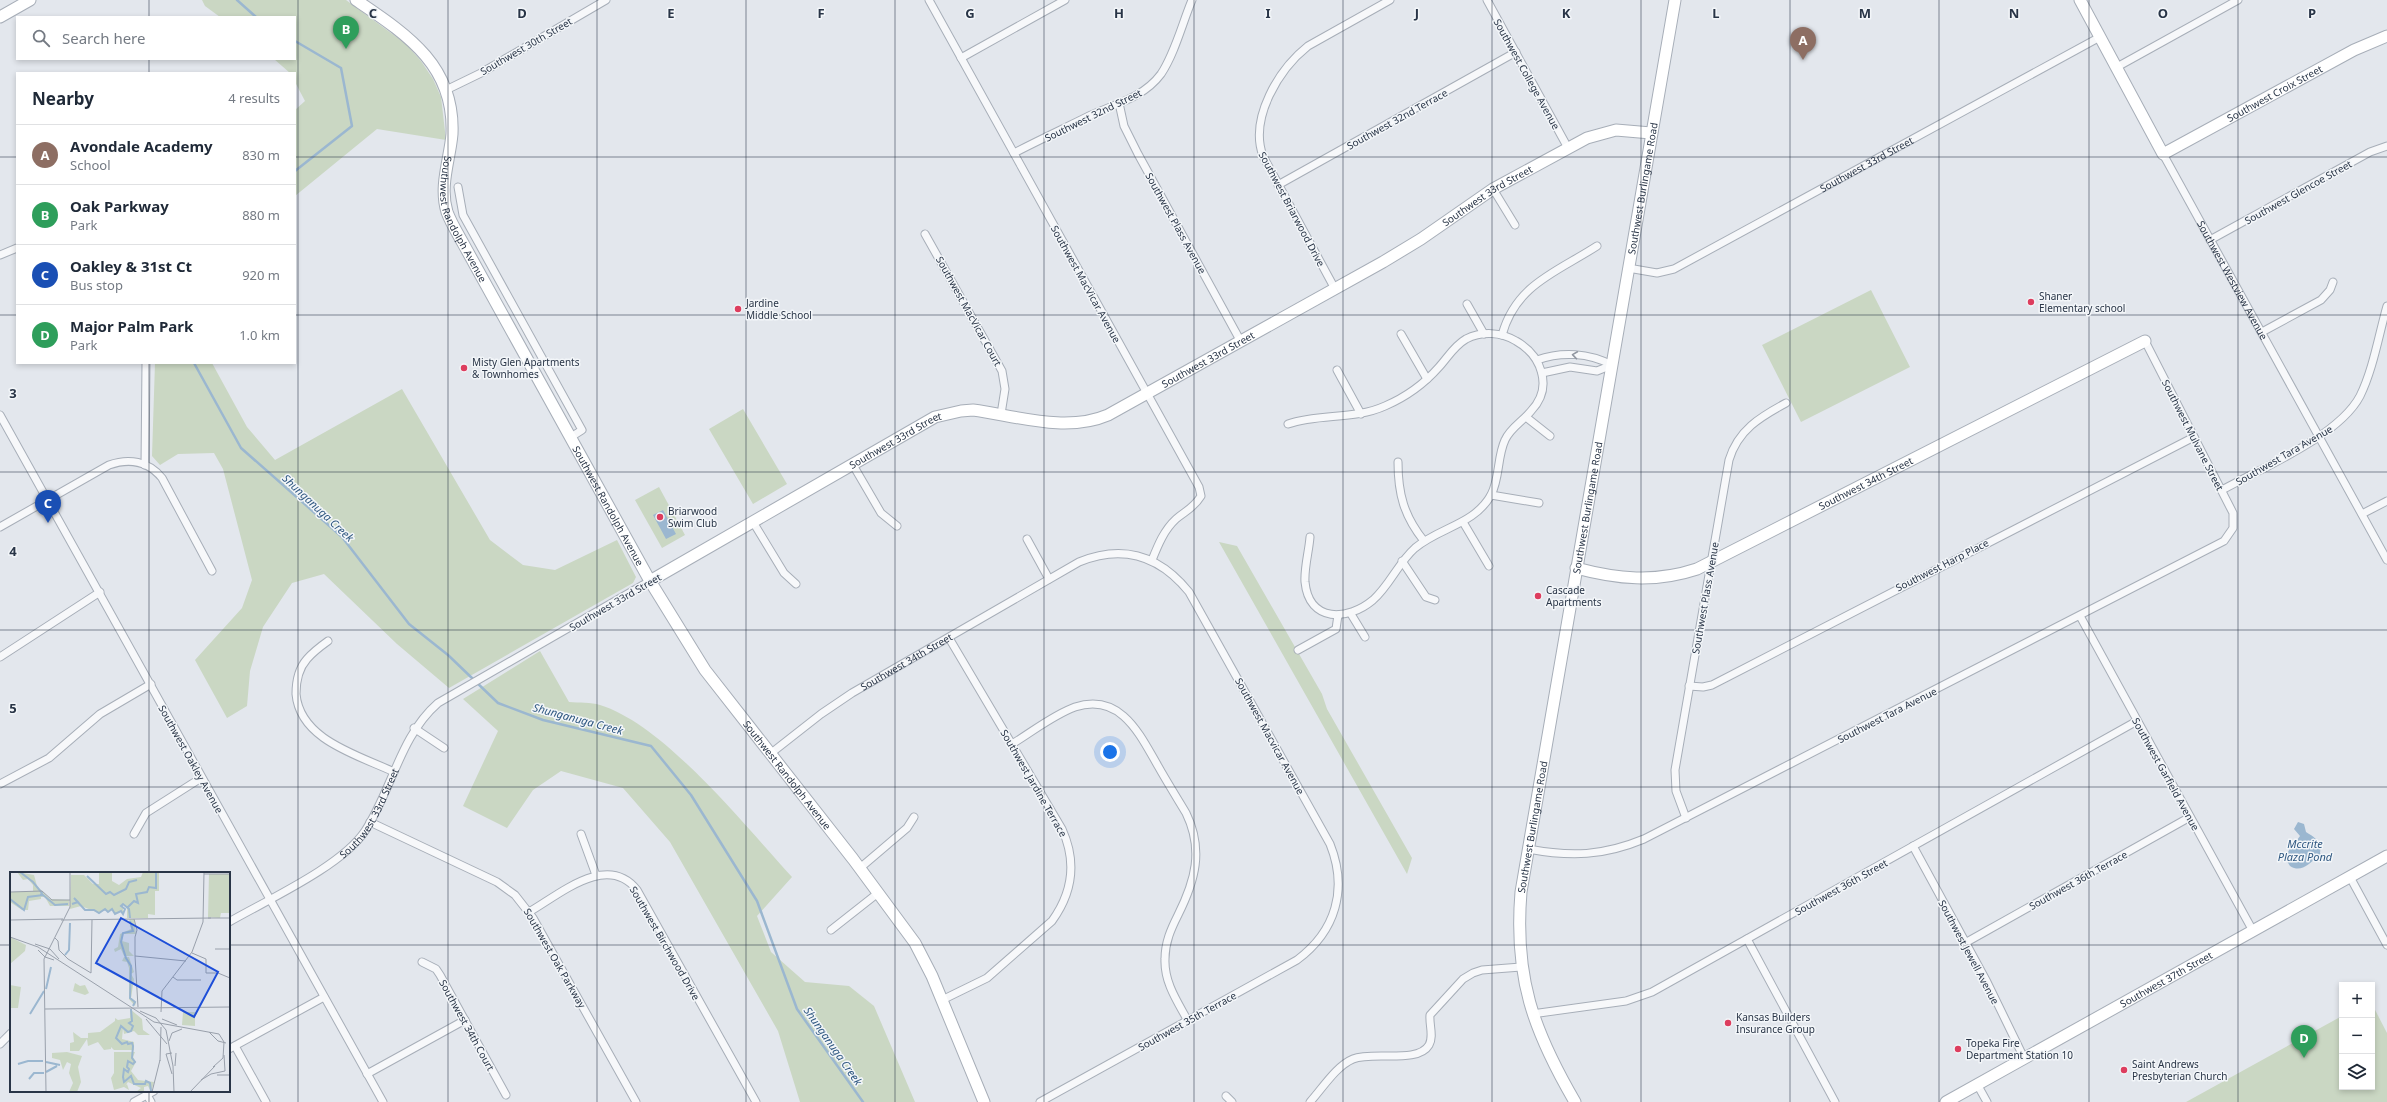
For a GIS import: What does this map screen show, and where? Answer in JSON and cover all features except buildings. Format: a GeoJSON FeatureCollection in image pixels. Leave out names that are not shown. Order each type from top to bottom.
{"type":"FeatureCollection","features":[{"type":"Feature","properties":{"kind":"street"},"geometry":{"type":"LineString","coordinates":[[0,17],[30,0]]}},
{"type":"Feature","properties":{"kind":"street","name":"Southwest Randolph Avenue"},"geometry":{"type":"LineString","coordinates":[[356,0],[413,41],[433,64],[446,90],[452,120],[445,178],[447,212],[468,252],[650,581],[705,670],[860,868],[915,943],[942,1000],[984,1102]]}},
{"type":"Feature","properties":{"kind":"street","name":"Southwest 30th Street"},"geometry":{"type":"LineString","coordinates":[[446,90],[478,74],[606,0]]}},
{"type":"Feature","properties":{"kind":"street","name":"Southwest MacVicar Avenue"},"geometry":{"type":"LineString","coordinates":[[929,0],[1199,487],[1201,496],[1195,506],[1176,519],[1168,528],[1152,560]]}},
{"type":"Feature","properties":{"kind":"street"},"geometry":{"type":"LineString","coordinates":[[961,58],[1065,0]]}},
{"type":"Feature","properties":{"kind":"street","name":"Southwest 32nd Street"},"geometry":{"type":"LineString","coordinates":[[1014,153],[1145,90],[1161,73],[1167,64],[1192,0]]}},
{"type":"Feature","properties":{"kind":"street","name":"Southwest Briarwood Drive"},"geometry":{"type":"LineString","coordinates":[[1335,288],[1262,156],[1258,131],[1265,108],[1284,69],[1308,46],[1390,0]]}},
{"type":"Feature","properties":{"kind":"street","name":"Southwest College Avenue"},"geometry":{"type":"LineString","coordinates":[[1487,0],[1568,148]]}},
{"type":"Feature","properties":{"kind":"street","name":"Southwest Burlingame Road"},"geometry":{"type":"LineString","coordinates":[[1575,1102],[1553,1064],[1532,1014],[1521,967],[1518,926],[1528,849],[1675,0]]}},
{"type":"Feature","properties":{"kind":"street","name":"Southwest Westview Avenue"},"geometry":{"type":"LineString","coordinates":[[2080,0],[2210,240],[2387,560]]}},
{"type":"Feature","properties":{"kind":"street"},"geometry":{"type":"LineString","coordinates":[[2117,67],[2238,0]]}},
{"type":"Feature","properties":{"kind":"street","name":"Southwest Croix Street"},"geometry":{"type":"LineString","coordinates":[[2163,154],[2354,50],[2387,36]]}},
{"type":"Feature","properties":{"kind":"street","name":"Southwest 33rd Street"},"geometry":{"type":"LineString","coordinates":[[1628,268],[1657,273],[1674,269],[2100,38]]}},
{"type":"Feature","properties":{"kind":"street","name":"Southwest 32nd Terrace"},"geometry":{"type":"LineString","coordinates":[[1278,185],[1516,52]]}},
{"type":"Feature","properties":{"kind":"street","name":"Southwest Plass Avenue"},"geometry":{"type":"LineString","coordinates":[[1119,103],[1124,126],[1138,154],[1240,340]]}},
{"type":"Feature","properties":{"kind":"street","name":"Southwest 33rd Street"},"geometry":{"type":"LineString","coordinates":[[230,921],[340,857],[357,841],[370,822],[414,728],[428,711],[438,703],[935,417],[961,411],[1001,414],[1063,424],[1084,423],[1108,415],[1421,239],[1493,189],[1587,138],[1608,130],[1626,130],[1651,133]]}},
{"type":"Feature","properties":{"kind":"street","name":"Southwest Glencoe Street"},"geometry":{"type":"LineString","coordinates":[[2210,240],[2370,152],[2387,146]]}},
{"type":"Feature","properties":{"kind":"street"},"geometry":{"type":"LineString","coordinates":[[458,187],[463,215],[582,430],[571,436]]}},
{"type":"Feature","properties":{"kind":"street"},"geometry":{"type":"LineString","coordinates":[[1493,189],[1516,225]]}},
{"type":"Feature","properties":{"kind":"street","name":"Southwest MacVicar Court"},"geometry":{"type":"LineString","coordinates":[[925,234],[1002,371],[1006,389],[1001,414]]}},
{"type":"Feature","properties":{"kind":"street"},"geometry":{"type":"LineString","coordinates":[[468,252],[480,246]]}},
{"type":"Feature","properties":{"kind":"street"},"geometry":{"type":"LineString","coordinates":[[1502,335],[1511,311],[1531,286],[1597,246]]}},
{"type":"Feature","properties":{"kind":"street"},"geometry":{"type":"LineString","coordinates":[[0,255],[16,248]]}},
{"type":"Feature","properties":{"kind":"street"},"geometry":{"type":"LineString","coordinates":[[2262,332],[2321,300],[2330,290],[2333,282]]}},
{"type":"Feature","properties":{"kind":"street"},"geometry":{"type":"LineString","coordinates":[[1468,304],[1484,334]]}},
{"type":"Feature","properties":{"kind":"street","name":"Southwest Tara Avenue"},"geometry":{"type":"LineString","coordinates":[[2222,490],[2319,436],[2340,422],[2360,396],[2387,306]]}},
{"type":"Feature","properties":{"kind":"street"},"geometry":{"type":"LineString","coordinates":[[508,324],[519,317]]}},
{"type":"Feature","properties":{"kind":"street"},"geometry":{"type":"LineString","coordinates":[[1401,334],[1427,379]]}},
{"type":"Feature","properties":{"kind":"street"},"geometry":{"type":"LineString","coordinates":[[1288,424],[1307,418],[1361,414],[1385,406],[1402,397],[1427,379],[1459,344],[1484,334],[1502,335],[1522,344],[1537,360],[1542,373],[1541,396],[1535,407],[1511,430],[1504,441],[1495,485],[1491,495],[1483,507],[1463,522],[1424,541],[1402,561],[1383,590],[1359,610],[1351,614],[1338,615],[1320,609],[1312,602],[1306,589],[1305,578],[1310,537]]}},
{"type":"Feature","properties":{"kind":"street","name":"Southwest Mulvane Street"},"geometry":{"type":"LineString","coordinates":[[2145,342],[2233,513],[2232,531]]}},
{"type":"Feature","properties":{"kind":"street","name":"Southwest 34th Street"},"geometry":{"type":"LineString","coordinates":[[1576,568],[1625,578],[1650,579],[1682,574],[1711,563],[2145,342]]}},
{"type":"Feature","properties":{"kind":"street"},"geometry":{"type":"LineString","coordinates":[[1537,360],[1558,354],[1568,354],[1599,358],[1612,366]]}},
{"type":"Feature","properties":{"kind":"street"},"geometry":{"type":"LineString","coordinates":[[145,464],[146,364]]}},
{"type":"Feature","properties":{"kind":"street"},"geometry":{"type":"LineString","coordinates":[[1542,373],[1570,367],[1597,371],[1612,366]]}},
{"type":"Feature","properties":{"kind":"street"},"geometry":{"type":"LineString","coordinates":[[1337,370],[1361,414]]}},
{"type":"Feature","properties":{"kind":"street","name":"Southwest Plass Avenue"},"geometry":{"type":"LineString","coordinates":[[1686,818],[1676,791],[1675,770],[1732,452],[1737,440],[1753,422],[1786,403]]}},
{"type":"Feature","properties":{"kind":"street","name":"Southwest Oakley Avenue"},"geometry":{"type":"LineString","coordinates":[[0,415],[383,1102]]}},
{"type":"Feature","properties":{"kind":"street"},"geometry":{"type":"LineString","coordinates":[[1526,417],[1550,436]]}},
{"type":"Feature","properties":{"kind":"street","name":"Southwest Harp Place"},"geometry":{"type":"LineString","coordinates":[[1689,686],[1703,687],[1712,685],[2194,437]]}},
{"type":"Feature","properties":{"kind":"street"},"geometry":{"type":"LineString","coordinates":[[0,527],[109,465],[128,461],[145,464],[162,478],[212,571]]}},
{"type":"Feature","properties":{"kind":"street"},"geometry":{"type":"LineString","coordinates":[[1398,462],[1399,491],[1402,505],[1408,518],[1424,541]]}},
{"type":"Feature","properties":{"kind":"street"},"geometry":{"type":"LineString","coordinates":[[852,465],[881,513],[897,526]]}},
{"type":"Feature","properties":{"kind":"street"},"geometry":{"type":"LineString","coordinates":[[1491,495],[1540,503]]}},
{"type":"Feature","properties":{"kind":"street"},"geometry":{"type":"LineString","coordinates":[[2362,514],[2387,500]]}},
{"type":"Feature","properties":{"kind":"street"},"geometry":{"type":"LineString","coordinates":[[753,522],[784,573],[796,584]]}},
{"type":"Feature","properties":{"kind":"street"},"geometry":{"type":"LineString","coordinates":[[1463,522],[1490,566]]}},
{"type":"Feature","properties":{"kind":"street","name":"Southwest Tara Avenue"},"geometry":{"type":"LineString","coordinates":[[1528,849],[1575,856],[1613,850],[1644,839],[2218,546],[2224,542],[2232,531]]}},
{"type":"Feature","properties":{"kind":"street"},"geometry":{"type":"LineString","coordinates":[[1027,539],[1049,579]]}},
{"type":"Feature","properties":{"kind":"street","name":"Southwest 34th Street"},"geometry":{"type":"LineString","coordinates":[[770,754],[830,707],[1079,562],[1101,555],[1127,554],[1152,560]]}},
{"type":"Feature","properties":{"kind":"street","name":"Southwest Macvicar Avenue"},"geometry":{"type":"LineString","coordinates":[[1152,560],[1175,576],[1195,601],[1330,844],[1338,871],[1339,891],[1337,905],[1326,930]]}},
{"type":"Feature","properties":{"kind":"street"},"geometry":{"type":"LineString","coordinates":[[1402,561],[1426,597],[1435,600]]}},
{"type":"Feature","properties":{"kind":"street"},"geometry":{"type":"LineString","coordinates":[[0,657],[100,592]]}},
{"type":"Feature","properties":{"kind":"street"},"geometry":{"type":"LineString","coordinates":[[1351,614],[1365,637]]}},
{"type":"Feature","properties":{"kind":"street"},"geometry":{"type":"LineString","coordinates":[[1298,650],[1336,629],[1338,615]]}},
{"type":"Feature","properties":{"kind":"street","name":"Southwest Garfield Avenue"},"geometry":{"type":"LineString","coordinates":[[2080,616],[2253,932]]}},
{"type":"Feature","properties":{"kind":"street","name":"Southwest Jardine Terrace"},"geometry":{"type":"LineString","coordinates":[[942,1000],[975,985],[998,970],[1052,921],[1060,910],[1069,889],[1072,864],[1066,839],[949,638]]}},
{"type":"Feature","properties":{"kind":"street"},"geometry":{"type":"LineString","coordinates":[[328,640],[307,659],[299,674],[296,690],[302,714],[311,728],[324,738],[394,772]]}},
{"type":"Feature","properties":{"kind":"street"},"geometry":{"type":"LineString","coordinates":[[0,784],[49,758],[100,714],[151,684]]}},
{"type":"Feature","properties":{"kind":"street"},"geometry":{"type":"LineString","coordinates":[[1012,744],[1069,710],[1089,705],[1098,705],[1115,710],[1135,727],[1186,813],[1194,833],[1197,847],[1194,879],[1169,934],[1164,959],[1166,973],[1172,990],[1188,1021]]}},
{"type":"Feature","properties":{"kind":"street","name":"Southwest 36th Street"},"geometry":{"type":"LineString","coordinates":[[1532,1014],[1640,997],[1747,939],[2137,721]]}},
{"type":"Feature","properties":{"kind":"street"},"geometry":{"type":"LineString","coordinates":[[414,728],[444,748]]}},
{"type":"Feature","properties":{"kind":"street"},"geometry":{"type":"LineString","coordinates":[[134,834],[146,813],[201,778]]}},
{"type":"Feature","properties":{"kind":"street"},"geometry":{"type":"LineString","coordinates":[[860,868],[908,828],[914,817]]}},
{"type":"Feature","properties":{"kind":"street","name":"Southwest 36th Terrace"},"geometry":{"type":"LineString","coordinates":[[1965,943],[2190,818]]}},
{"type":"Feature","properties":{"kind":"street","name":"Southwest Oak Parkway"},"geometry":{"type":"LineString","coordinates":[[370,822],[497,882],[515,895],[529,912],[636,1102]]}},
{"type":"Feature","properties":{"kind":"street"},"geometry":{"type":"LineString","coordinates":[[529,912],[596,875],[581,834]]}},
{"type":"Feature","properties":{"kind":"street","name":"Southwest Jewell Avenue"},"geometry":{"type":"LineString","coordinates":[[1913,846],[2024,1058]]}},
{"type":"Feature","properties":{"kind":"street","name":"Southwest 37th Street"},"geometry":{"type":"LineString","coordinates":[[1946,1102],[2387,856]]}},
{"type":"Feature","properties":{"kind":"street","name":"Southwest Birchwood Drive"},"geometry":{"type":"LineString","coordinates":[[596,875],[608,874],[619,876],[629,881],[637,890],[756,1102]]}},
{"type":"Feature","properties":{"kind":"street"},"geometry":{"type":"LineString","coordinates":[[2350,877],[2387,946]]}},
{"type":"Feature","properties":{"kind":"street"},"geometry":{"type":"LineString","coordinates":[[831,930],[878,893]]}},
{"type":"Feature","properties":{"kind":"street","name":"Southwest 35th Terrace"},"geometry":{"type":"LineString","coordinates":[[1040,1102],[1297,960],[1317,943],[1326,930]]}},
{"type":"Feature","properties":{"kind":"street"},"geometry":{"type":"LineString","coordinates":[[1747,939],[1835,1102]]}},
{"type":"Feature","properties":{"kind":"street","name":"Southwest 34th Court"},"geometry":{"type":"LineString","coordinates":[[422,962],[436,969],[506,1095]]}},
{"type":"Feature","properties":{"kind":"street"},"geometry":{"type":"LineString","coordinates":[[1310,1102],[1342,1066],[1353,1059],[1380,1055],[1407,1056],[1424,1051],[1429,1045],[1431,1036],[1430,1015],[1464,979],[1482,970],[1521,967]]}},
{"type":"Feature","properties":{"kind":"street"},"geometry":{"type":"LineString","coordinates":[[266,1102],[232,1048],[324,997]]}},
{"type":"Feature","properties":{"kind":"street"},"geometry":{"type":"LineString","coordinates":[[367,1074],[465,1020]]}},
{"type":"Feature","properties":{"kind":"street"},"geometry":{"type":"LineString","coordinates":[[0,1043],[10,1034]]}},
{"type":"Feature","properties":{"kind":"street"},"geometry":{"type":"LineString","coordinates":[[1977,1084],[1987,1102]]}},
{"type":"Feature","properties":{"kind":"street"},"geometry":{"type":"LineString","coordinates":[[134,1102],[152,1092]]}},
{"type":"Feature","properties":{"kind":"street"},"geometry":{"type":"LineString","coordinates":[[147,1095],[151,1102]]}},
{"type":"Feature","properties":{"kind":"street"},"geometry":{"type":"LineString","coordinates":[[1226,1096],[1232,1102]]}},
{"type":"Feature","properties":{"kind":"green space"},"geometry":{"type":"Polygon","coordinates":[[[202,0],[346,0],[406,44],[421,61],[433,79],[441,97],[446,140],[377,129],[296,195],[296,109],[305,101],[296,84],[296,72],[289,72],[275,60],[296,60],[296,16],[219,16],[205,6],[202,0]]]}},
{"type":"Feature","properties":{"kind":"green space"},"geometry":{"type":"Polygon","coordinates":[[[1871,290],[1910,367],[1801,422],[1762,345],[1871,290]]]}},
{"type":"Feature","properties":{"kind":"green space"},"geometry":{"type":"Polygon","coordinates":[[[155,364],[213,364],[247,427],[275,460],[402,389],[490,540],[523,565],[555,570],[617,540],[636,577],[633,583],[449,688],[397,644],[324,574],[292,583],[263,627],[250,671],[247,706],[227,718],[195,660],[242,608],[252,580],[223,469],[214,453],[178,454],[160,465],[152,456],[155,364]]]}},
{"type":"Feature","properties":{"kind":"green space"},"geometry":{"type":"Polygon","coordinates":[[[743,409],[787,484],[753,504],[709,429],[743,409]]]}},
{"type":"Feature","properties":{"kind":"green space","name":"Briarwood Swim Club"},"geometry":{"type":"Polygon","coordinates":[[[659,487],[685,535],[662,548],[635,500],[659,487]]]}},
{"type":"Feature","properties":{"kind":"green space"},"geometry":{"type":"Polygon","coordinates":[[[1219,542],[1237,546],[1322,694],[1327,709],[1412,858],[1407,874],[1219,542]]]}},
{"type":"Feature","properties":{"kind":"green space"},"geometry":{"type":"Polygon","coordinates":[[[540,651],[569,702],[600,705],[625,716],[651,733],[703,779],[792,877],[757,916],[771,952],[805,982],[849,986],[874,1006],[915,1102],[800,1102],[778,1031],[670,842],[623,788],[561,771],[533,790],[507,828],[463,806],[498,731],[463,699],[540,651]]]}},
{"type":"Feature","properties":{"kind":"green space"},"geometry":{"type":"Polygon","coordinates":[[[2375,1010],[2387,1033],[2387,1102],[2186,1102],[2339,1018],[2339,1090],[2375,1090],[2375,1010]]]}},
{"type":"Feature","properties":{"kind":"water"},"geometry":{"type":"Polygon","coordinates":[[[663,510],[676,534],[666,539],[653,515],[663,510]]]}},
{"type":"Feature","properties":{"kind":"water","name":"Mccrite Plaza Pond"},"geometry":{"type":"Polygon","coordinates":[[[2298,822],[2304,824],[2306,832],[2319,842],[2320,853],[2324,856],[2322,860],[2317,857],[2305,867],[2298,869],[2290,866],[2287,857],[2289,850],[2300,836],[2294,829],[2298,822]]]}},
{"type":"Feature","properties":{"kind":"waterway","name":"Shunganuga Creek"},"geometry":{"type":"LineString","coordinates":[[237,0],[255,16]]}},
{"type":"Feature","properties":{"kind":"waterway","name":"Shunganuga Creek"},"geometry":{"type":"LineString","coordinates":[[296,42],[341,68],[352,126],[296,170]]}},
{"type":"Feature","properties":{"kind":"waterway","name":"Shunganuga Creek"},"geometry":{"type":"LineString","coordinates":[[195,364],[241,448],[342,537],[409,624],[448,655],[498,703],[543,720],[651,746],[691,795],[757,901],[797,1009],[863,1102]]}},
{"type":"Feature","properties":{"kind":"place","name":"Oak Parkway"},"geometry":{"type":"Point","coordinates":[346,49]}},
{"type":"Feature","properties":{"kind":"place","name":"Avondale Academy"},"geometry":{"type":"Point","coordinates":[1803,60]}},
{"type":"Feature","properties":{"kind":"place","name":"Shaner Elementary school"},"geometry":{"type":"Point","coordinates":[2031,302]}},
{"type":"Feature","properties":{"kind":"place","name":"Jardine Middle School"},"geometry":{"type":"Point","coordinates":[738,309]}},
{"type":"Feature","properties":{"kind":"place","name":"Misty Glen Apartments & Townhomes"},"geometry":{"type":"Point","coordinates":[464,368]}},
{"type":"Feature","properties":{"kind":"place","name":"Briarwood Swim Club"},"geometry":{"type":"Point","coordinates":[660,517]}},
{"type":"Feature","properties":{"kind":"place","name":"Oakley & 31st Ct"},"geometry":{"type":"Point","coordinates":[48,523]}},
{"type":"Feature","properties":{"kind":"place","name":"Cascade Apartments"},"geometry":{"type":"Point","coordinates":[1538,596]}},
{"type":"Feature","properties":{"kind":"place","name":"Kansas Builders Insurance Group"},"geometry":{"type":"Point","coordinates":[1728,1023]}},
{"type":"Feature","properties":{"kind":"place","name":"Topeka Fire Department Station 10"},"geometry":{"type":"Point","coordinates":[1958,1049]}},
{"type":"Feature","properties":{"kind":"place","name":"Major Palm Park"},"geometry":{"type":"Point","coordinates":[2304,1058]}},
{"type":"Feature","properties":{"kind":"place","name":"Saint Andrews Presbyterian Church"},"geometry":{"type":"Point","coordinates":[2124,1070]}}]}
